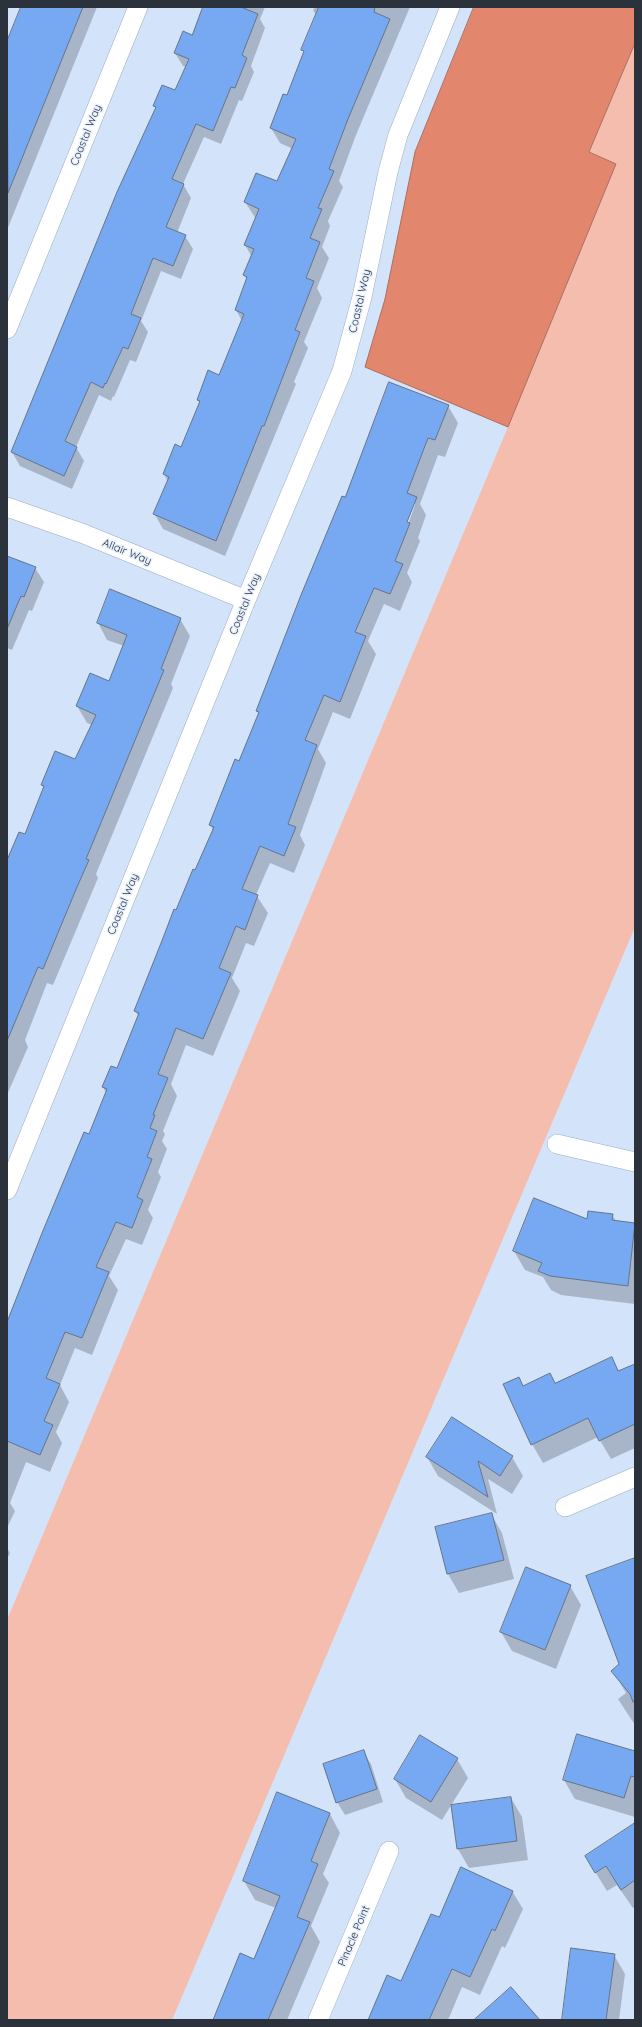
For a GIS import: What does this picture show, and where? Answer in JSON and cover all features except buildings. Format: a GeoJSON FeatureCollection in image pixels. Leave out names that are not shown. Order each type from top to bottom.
{"type":"FeatureCollection","features":[{"type":"Feature","properties":{"kind":"street","name":"Coastal Way"},"geometry":{"type":"LineString","coordinates":[[7,329],[138,7]]}},
{"type":"Feature","properties":{"kind":"street","name":"Coastal Way"},"geometry":{"type":"LineString","coordinates":[[7,1190],[246,600],[342,370],[362,297],[388,172],[398,135],[450,7]]}},
{"type":"Feature","properties":{"kind":"street","name":"Allair Way"},"geometry":{"type":"LineString","coordinates":[[7,507],[84,534],[246,600]]}},
{"type":"Feature","properties":{"kind":"street"},"geometry":{"type":"LineString","coordinates":[[557,1144],[635,1162]]}},
{"type":"Feature","properties":{"kind":"street"},"geometry":{"type":"LineString","coordinates":[[565,1507],[635,1477]]}},
{"type":"Feature","properties":{"kind":"street","name":"Pinacle Point"},"geometry":{"type":"LineString","coordinates":[[318,2020],[389,1851]]}},
{"type":"Feature","properties":{"kind":"shaded area"},"geometry":{"type":"Polygon","coordinates":[[[474,7],[635,7],[635,43],[589,152],[616,164],[508,427],[365,367],[385,299],[415,152],[474,7]]]}},
{"type":"Feature","properties":{"kind":"shaded area"},"geometry":{"type":"Polygon","coordinates":[[[635,43],[635,927],[172,2020],[7,2020],[7,1620],[508,427],[616,164],[589,153],[635,43]]]}}]}
